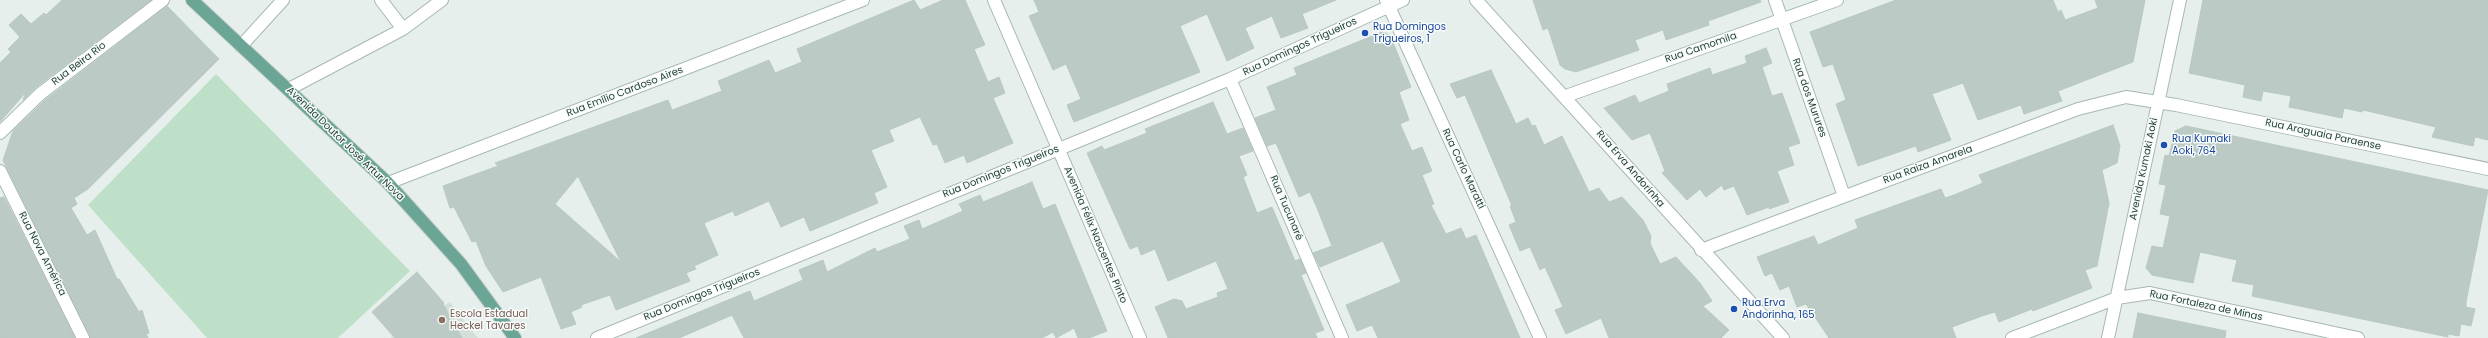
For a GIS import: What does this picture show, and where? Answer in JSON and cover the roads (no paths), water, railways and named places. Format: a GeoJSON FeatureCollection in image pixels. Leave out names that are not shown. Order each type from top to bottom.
{"type":"FeatureCollection","features":[{"type":"Feature","properties":{"kind":"main road","name":"Avenida Doutor José Artur Nova"},"geometry":{"type":"LineString","coordinates":[[192,0],[290,89],[388,183],[461,264],[515,338]]}},
{"type":"Feature","properties":{"kind":"street","name":"Rua Beira Rio"},"geometry":{"type":"LineString","coordinates":[[0,133],[40,94],[163,0]]}},
{"type":"Feature","properties":{"kind":"street"},"geometry":{"type":"LineString","coordinates":[[241,46],[284,0]]}},
{"type":"Feature","properties":{"kind":"street"},"geometry":{"type":"LineString","coordinates":[[381,0],[402,29]]}},
{"type":"Feature","properties":{"kind":"street"},"geometry":{"type":"LineString","coordinates":[[290,89],[402,29],[442,0]]}},
{"type":"Feature","properties":{"kind":"street","name":"Rua Emílio Cardoso Aires"},"geometry":{"type":"LineString","coordinates":[[388,183],[862,0]]}},
{"type":"Feature","properties":{"kind":"street","name":"Avenida Félix Nascentes Pinto"},"geometry":{"type":"LineString","coordinates":[[994,0],[1059,149],[1138,337]]}},
{"type":"Feature","properties":{"kind":"street","name":"Rua Domingos Trigueiros"},"geometry":{"type":"LineString","coordinates":[[597,338],[1230,79],[1387,3],[1403,0]]}},
{"type":"Feature","properties":{"kind":"street","name":"Rua Erva Andorinha"},"geometry":{"type":"LineString","coordinates":[[1476,0],[1566,96],[1701,250],[1783,338]]}},
{"type":"Feature","properties":{"kind":"street","name":"Rua dos Murures"},"geometry":{"type":"LineString","coordinates":[[1774,0],[1844,196]]}},
{"type":"Feature","properties":{"kind":"street","name":"Rua Camomila"},"geometry":{"type":"LineString","coordinates":[[1566,96],[1837,0]]}},
{"type":"Feature","properties":{"kind":"street","name":"Avenida Kumaki Aoki"},"geometry":{"type":"LineString","coordinates":[[2108,338],[2180,0]]}},
{"type":"Feature","properties":{"kind":"street","name":"Rua Carlo Maratti"},"geometry":{"type":"LineString","coordinates":[[1387,3],[1540,338]]}},
{"type":"Feature","properties":{"kind":"street","name":"Rua Tucunaré"},"geometry":{"type":"LineString","coordinates":[[1230,79],[1342,338]]}},
{"type":"Feature","properties":{"kind":"street","name":"Rua Raiza Amarela"},"geometry":{"type":"LineString","coordinates":[[1701,250],[2090,105],[2126,98],[2158,102]]}},
{"type":"Feature","properties":{"kind":"street","name":"Rua Araguaia Paraense"},"geometry":{"type":"LineString","coordinates":[[2158,102],[2488,169]]}},
{"type":"Feature","properties":{"kind":"street","name":"Rua Nova América"},"geometry":{"type":"LineString","coordinates":[[0,171],[83,338]]}},
{"type":"Feature","properties":{"kind":"street","name":"Rua Fortaleza de Minas"},"geometry":{"type":"LineString","coordinates":[[2012,338],[2117,298],[2150,293],[2358,338]]}},
{"type":"Feature","properties":{"kind":"place","name":"Rua Domingos Trigueiros, 1"},"geometry":{"type":"Point","coordinates":[1365,33]}},
{"type":"Feature","properties":{"kind":"place","name":"Rua Kumaki Aoki, 764"},"geometry":{"type":"Point","coordinates":[2164,145]}},
{"type":"Feature","properties":{"kind":"place","name":"Rua Erva Andorinha, 165"},"geometry":{"type":"Point","coordinates":[1734,309]}},
{"type":"Feature","properties":{"kind":"place","name":"Escola Estadual Heckel Tavares"},"geometry":{"type":"Point","coordinates":[442,320]}}]}
